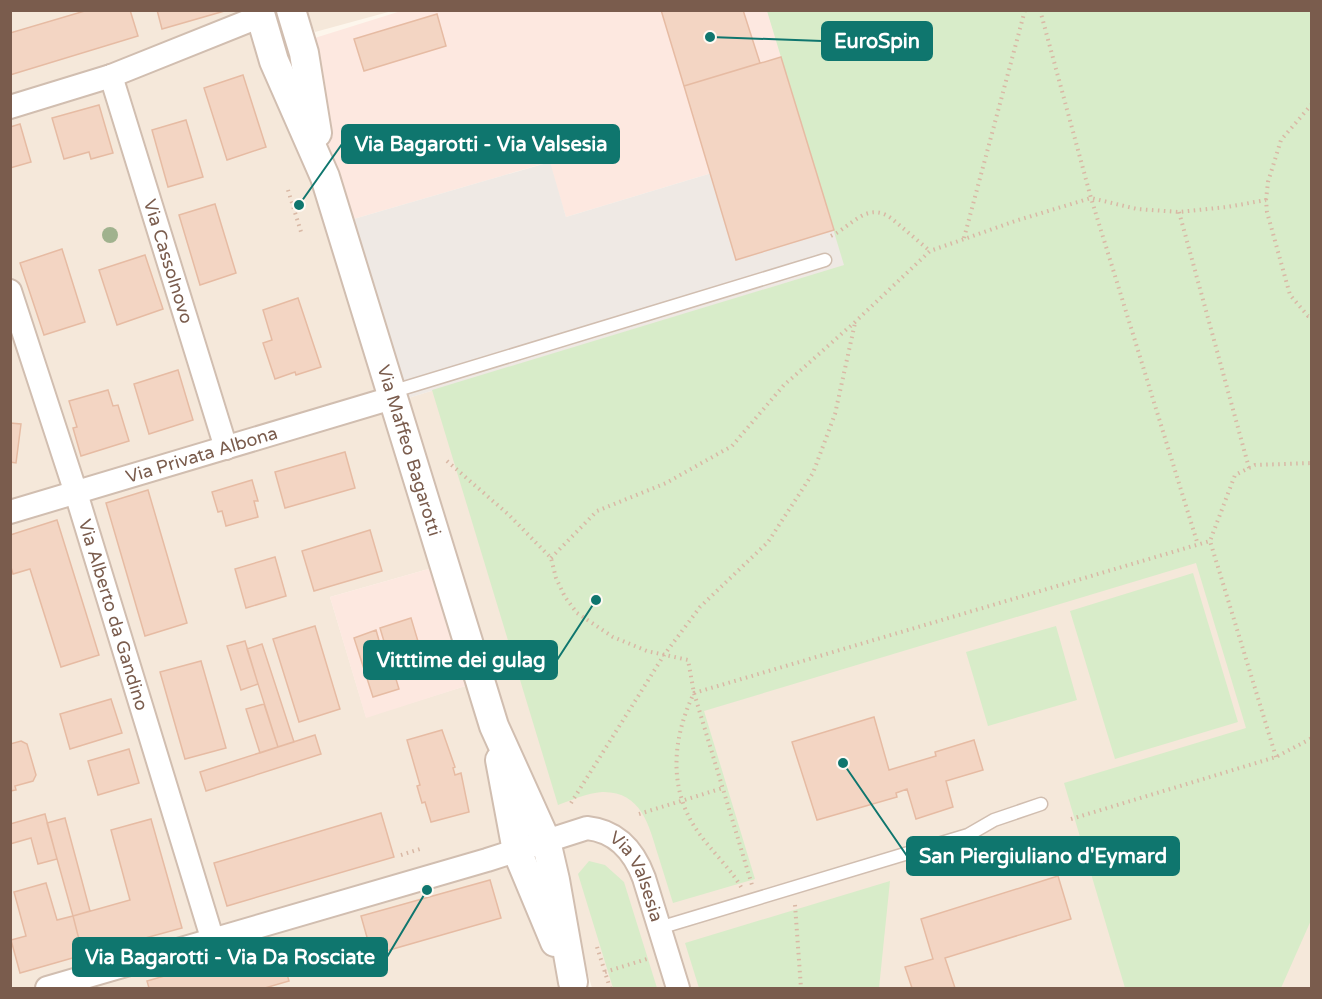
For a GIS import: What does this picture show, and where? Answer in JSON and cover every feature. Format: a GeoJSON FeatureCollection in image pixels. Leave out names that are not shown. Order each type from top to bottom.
{"type":"FeatureCollection","features":[{"type":"Feature","properties":{"kind":"street","name":"Via Maffeo Bagarotti"},"geometry":{"type":"LineString","coordinates":[[291,10],[304,53],[325,177]]}},
{"type":"Feature","properties":{"kind":"street","name":"Via Maffeo Bagarotti"},"geometry":{"type":"LineString","coordinates":[[260,13],[274,61],[325,177],[494,726],[546,841],[574,985]]}},
{"type":"Feature","properties":{"kind":"street"},"geometry":{"type":"LineString","coordinates":[[10,106],[111,75],[260,13]]}},
{"type":"Feature","properties":{"kind":"street","name":"Via Cassolnovo"},"geometry":{"type":"LineString","coordinates":[[111,75],[225,448]]}},
{"type":"Feature","properties":{"kind":"street","name":"Via Alberto da Gandino"},"geometry":{"type":"LineString","coordinates":[[10,291],[76,493],[213,941]]}},
{"type":"Feature","properties":{"kind":"street","name":"Via Privata Albona"},"geometry":{"type":"LineString","coordinates":[[10,512],[225,448],[391,395]]}},
{"type":"Feature","properties":{"kind":"street","name":"Via Maffeo Bagarotti"},"geometry":{"type":"LineString","coordinates":[[494,726],[517,851],[574,985]]}},
{"type":"Feature","properties":{"kind":"street","name":"Via Valsesia"},"geometry":{"type":"LineString","coordinates":[[47,988],[116,979],[213,941],[587,828],[602,831],[628,847],[640,868],[678,988]]}},
{"type":"Feature","properties":{"kind":"lane"},"geometry":{"type":"LineString","coordinates":[[391,395],[825,260]]}},
{"type":"Feature","properties":{"kind":"lane"},"geometry":{"type":"LineString","coordinates":[[659,928],[968,835],[994,820],[1041,804]]}},
{"type":"Feature","properties":{"kind":"path"},"geometry":{"type":"LineString","coordinates":[[964,239],[1025,10]]}},
{"type":"Feature","properties":{"kind":"path"},"geometry":{"type":"LineString","coordinates":[[1041,10],[1091,198],[1198,544]]}},
{"type":"Feature","properties":{"kind":"path"},"geometry":{"type":"LineString","coordinates":[[1311,104],[1281,140],[1268,182],[1266,200],[1267,212],[1290,295],[1311,317]]}},
{"type":"Feature","properties":{"kind":"path"},"geometry":{"type":"LineString","coordinates":[[288,190],[302,236]]}},
{"type":"Feature","properties":{"kind":"path"},"geometry":{"type":"LineString","coordinates":[[551,558],[597,511],[666,483],[732,446],[784,385],[930,251],[1015,220],[1091,198],[1137,209],[1179,212],[1266,200]]}},
{"type":"Feature","properties":{"kind":"path"},"geometry":{"type":"LineString","coordinates":[[831,236],[843,230],[861,215],[876,211],[884,213],[930,251]]}},
{"type":"Feature","properties":{"kind":"path"},"geometry":{"type":"LineString","coordinates":[[1179,212],[1249,468]]}},
{"type":"Feature","properties":{"kind":"path"},"geometry":{"type":"LineString","coordinates":[[571,803],[664,655],[700,607],[768,542],[813,473],[835,414],[855,322]]}},
{"type":"Feature","properties":{"kind":"path"},"geometry":{"type":"LineString","coordinates":[[447,461],[509,515],[551,558],[556,578],[565,597],[577,613],[613,637],[647,651],[688,660],[694,693],[752,885]]}},
{"type":"Feature","properties":{"kind":"path"},"geometry":{"type":"LineString","coordinates":[[1276,757],[1210,541],[1235,475],[1255,465],[1311,463]]}},
{"type":"Feature","properties":{"kind":"path"},"geometry":{"type":"LineString","coordinates":[[741,888],[691,822],[681,801],[676,766],[677,747],[682,720],[694,693],[1210,541]]}},
{"type":"Feature","properties":{"kind":"path"},"geometry":{"type":"LineString","coordinates":[[1071,819],[1276,757],[1311,738]]}},
{"type":"Feature","properties":{"kind":"path"},"geometry":{"type":"LineString","coordinates":[[639,814],[723,788]]}},
{"type":"Feature","properties":{"kind":"path"},"geometry":{"type":"LineString","coordinates":[[401,855],[423,848]]}},
{"type":"Feature","properties":{"kind":"path"},"geometry":{"type":"LineString","coordinates":[[795,905],[801,988]]}},
{"type":"Feature","properties":{"kind":"path"},"geometry":{"type":"LineString","coordinates":[[597,947],[610,988]]}},
{"type":"Feature","properties":{"kind":"path"},"geometry":{"type":"LineString","coordinates":[[605,972],[651,957]]}},
{"type":"Feature","properties":{"kind":"shaded area"},"geometry":{"type":"Polygon","coordinates":[[[304,10],[392,11],[315,32],[304,10]]]}},
{"type":"Feature","properties":{"kind":"shaded area"},"geometry":{"type":"Polygon","coordinates":[[[11,11],[251,11],[316,176],[439,566],[330,597],[366,717],[475,683],[568,988],[11,988],[11,11]]]}},
{"type":"Feature","properties":{"kind":"shaded area"},"geometry":{"type":"Polygon","coordinates":[[[401,11],[767,11],[808,144],[566,217],[549,162],[340,223],[302,42],[401,11]]]}},
{"type":"Feature","properties":{"kind":"shaded area"},"geometry":{"type":"Polygon","coordinates":[[[767,11],[1311,11],[1311,988],[592,988],[548,839],[395,402],[844,265],[767,11]]]}},
{"type":"Feature","properties":{"kind":"shaded area"},"geometry":{"type":"Polygon","coordinates":[[[808,144],[845,265],[395,402],[340,223],[550,162],[566,217],[808,144]]]}},
{"type":"Feature","properties":{"kind":"shaded area"},"geometry":{"type":"Polygon","coordinates":[[[439,566],[475,683],[366,718],[330,597],[439,566]]]}},
{"type":"Feature","properties":{"kind":"green space"},"geometry":{"type":"Polygon","coordinates":[[[767,11],[1311,11],[1312,918],[1281,988],[1125,988],[1064,783],[1246,728],[1196,563],[704,711],[755,879],[673,903],[647,822],[641,812],[626,797],[602,792],[585,795],[558,805],[432,390],[844,265],[767,11]]]}},
{"type":"Feature","properties":{"kind":"green space"},"geometry":{"type":"Polygon","coordinates":[[[1193,573],[1238,722],[1115,759],[1070,611],[1193,573]]]}},
{"type":"Feature","properties":{"kind":"green space"},"geometry":{"type":"Polygon","coordinates":[[[1056,626],[1077,700],[988,726],[966,652],[1056,626]]]}},
{"type":"Feature","properties":{"kind":"green space"},"geometry":{"type":"Polygon","coordinates":[[[589,861],[605,865],[624,882],[657,988],[613,988],[578,874],[589,861]]]}},
{"type":"Feature","properties":{"kind":"green space"},"geometry":{"type":"Polygon","coordinates":[[[890,881],[879,988],[699,988],[685,943],[890,881]]]}},
{"type":"Feature","properties":{"kind":"building"},"geometry":{"type":"Polygon","coordinates":[[[88,10],[130,10],[138,36],[10,75],[10,33],[88,10]]]}},
{"type":"Feature","properties":{"kind":"building"},"geometry":{"type":"Polygon","coordinates":[[[157,10],[228,10],[162,29],[157,10]]]}},
{"type":"Feature","properties":{"kind":"building"},"geometry":{"type":"Polygon","coordinates":[[[661,10],[743,10],[760,63],[684,86],[661,10]]]}},
{"type":"Feature","properties":{"kind":"building"},"geometry":{"type":"Polygon","coordinates":[[[437,14],[446,46],[364,71],[354,39],[437,14]]]}},
{"type":"Feature","properties":{"kind":"building"},"geometry":{"type":"Polygon","coordinates":[[[781,57],[834,230],[736,260],[684,86],[781,57]]]}},
{"type":"Feature","properties":{"kind":"building"},"geometry":{"type":"Polygon","coordinates":[[[243,75],[266,147],[227,160],[204,88],[243,75]]]}},
{"type":"Feature","properties":{"kind":"building"},"geometry":{"type":"Polygon","coordinates":[[[99,105],[113,153],[91,159],[89,152],[64,159],[52,118],[99,105]]]}},
{"type":"Feature","properties":{"kind":"building"},"geometry":{"type":"Polygon","coordinates":[[[186,120],[203,177],[168,187],[152,130],[186,120]]]}},
{"type":"Feature","properties":{"kind":"building"},"geometry":{"type":"Polygon","coordinates":[[[20,124],[31,162],[10,168],[10,127],[20,124]]]}},
{"type":"Feature","properties":{"kind":"building"},"geometry":{"type":"Polygon","coordinates":[[[215,204],[236,273],[200,285],[179,215],[215,204]]]}},
{"type":"Feature","properties":{"kind":"building"},"geometry":{"type":"Polygon","coordinates":[[[62,249],[85,322],[44,335],[20,263],[62,249]]]}},
{"type":"Feature","properties":{"kind":"building"},"geometry":{"type":"Polygon","coordinates":[[[145,255],[163,309],[117,325],[99,270],[145,255]]]}},
{"type":"Feature","properties":{"kind":"building"},"geometry":{"type":"Polygon","coordinates":[[[298,298],[321,367],[275,379],[263,343],[272,340],[263,310],[298,298]]]}},
{"type":"Feature","properties":{"kind":"building"},"geometry":{"type":"Polygon","coordinates":[[[178,370],[193,420],[149,434],[134,384],[178,370]]]}},
{"type":"Feature","properties":{"kind":"building"},"geometry":{"type":"Polygon","coordinates":[[[108,390],[113,406],[118,405],[129,441],[81,456],[73,428],[77,427],[69,401],[108,390]]]}},
{"type":"Feature","properties":{"kind":"building"},"geometry":{"type":"Polygon","coordinates":[[[10,423],[21,424],[16,463],[10,462],[10,423]]]}},
{"type":"Feature","properties":{"kind":"building"},"geometry":{"type":"Polygon","coordinates":[[[345,452],[355,488],[285,508],[275,472],[345,452]]]}},
{"type":"Feature","properties":{"kind":"building"},"geometry":{"type":"Polygon","coordinates":[[[252,480],[258,501],[254,501],[258,517],[226,526],[222,511],[218,512],[212,492],[252,480]]]}},
{"type":"Feature","properties":{"kind":"building"},"geometry":{"type":"Polygon","coordinates":[[[148,490],[187,623],[145,636],[106,503],[148,490]]]}},
{"type":"Feature","properties":{"kind":"building"},"geometry":{"type":"Polygon","coordinates":[[[57,520],[99,655],[61,667],[30,569],[13,574],[10,564],[10,535],[57,520]]]}},
{"type":"Feature","properties":{"kind":"building"},"geometry":{"type":"Polygon","coordinates":[[[370,530],[382,571],[314,591],[302,551],[370,530]]]}},
{"type":"Feature","properties":{"kind":"building"},"geometry":{"type":"Polygon","coordinates":[[[275,557],[286,596],[246,608],[235,569],[275,557]]]}},
{"type":"Feature","properties":{"kind":"building"},"geometry":{"type":"Polygon","coordinates":[[[411,618],[420,648],[389,658],[380,628],[411,618]]]}},
{"type":"Feature","properties":{"kind":"building"},"geometry":{"type":"Polygon","coordinates":[[[315,626],[340,709],[299,722],[273,639],[315,626]]]}},
{"type":"Feature","properties":{"kind":"building"},"geometry":{"type":"Polygon","coordinates":[[[376,630],[380,644],[385,643],[399,689],[373,697],[354,638],[376,630]]]}},
{"type":"Feature","properties":{"kind":"building"},"geometry":{"type":"Polygon","coordinates":[[[245,641],[258,684],[241,690],[227,646],[245,641]]]}},
{"type":"Feature","properties":{"kind":"building"},"geometry":{"type":"Polygon","coordinates":[[[262,644],[294,742],[278,747],[247,649],[262,644]]]}},
{"type":"Feature","properties":{"kind":"building"},"geometry":{"type":"Polygon","coordinates":[[[201,661],[226,748],[185,759],[160,672],[201,661]]]}},
{"type":"Feature","properties":{"kind":"building"},"geometry":{"type":"Polygon","coordinates":[[[111,699],[122,733],[70,749],[60,714],[111,699]]]}},
{"type":"Feature","properties":{"kind":"building"},"geometry":{"type":"Polygon","coordinates":[[[264,704],[278,747],[260,753],[246,709],[264,704]]]}},
{"type":"Feature","properties":{"kind":"building"},"geometry":{"type":"Polygon","coordinates":[[[874,717],[889,770],[936,756],[935,752],[974,740],[983,770],[946,781],[953,807],[916,819],[907,789],[896,793],[897,797],[817,820],[792,742],[874,717]]]}},
{"type":"Feature","properties":{"kind":"building"},"geometry":{"type":"Polygon","coordinates":[[[442,730],[455,767],[453,768],[455,775],[461,773],[469,812],[431,822],[417,786],[420,785],[407,740],[442,730]]]}},
{"type":"Feature","properties":{"kind":"building"},"geometry":{"type":"Polygon","coordinates":[[[315,735],[321,754],[206,791],[200,772],[315,735]]]}},
{"type":"Feature","properties":{"kind":"building"},"geometry":{"type":"Polygon","coordinates":[[[21,741],[27,744],[36,775],[33,781],[15,786],[16,790],[10,791],[10,744],[21,741]]]}},
{"type":"Feature","properties":{"kind":"building"},"geometry":{"type":"Polygon","coordinates":[[[129,749],[139,783],[98,795],[88,761],[129,749]]]}},
{"type":"Feature","properties":{"kind":"building"},"geometry":{"type":"Polygon","coordinates":[[[381,813],[394,857],[227,906],[214,863],[381,813]]]}},
{"type":"Feature","properties":{"kind":"building"},"geometry":{"type":"Polygon","coordinates":[[[45,814],[57,859],[38,864],[31,838],[10,844],[10,824],[45,814]]]}},
{"type":"Feature","properties":{"kind":"building"},"geometry":{"type":"Polygon","coordinates":[[[65,818],[90,911],[73,916],[47,823],[65,818]]]}},
{"type":"Feature","properties":{"kind":"building"},"geometry":{"type":"Polygon","coordinates":[[[151,819],[182,928],[83,955],[73,916],[130,900],[111,830],[151,819]]]}},
{"type":"Feature","properties":{"kind":"building"},"geometry":{"type":"Polygon","coordinates":[[[1058,876],[1071,919],[945,958],[955,988],[912,988],[905,967],[933,959],[921,919],[1058,876]]]}},
{"type":"Feature","properties":{"kind":"building"},"geometry":{"type":"Polygon","coordinates":[[[490,880],[501,918],[372,955],[361,916],[490,880]]]}},
{"type":"Feature","properties":{"kind":"building"},"geometry":{"type":"Polygon","coordinates":[[[46,883],[57,920],[73,916],[83,955],[20,973],[11,940],[26,936],[14,892],[46,883]]]}},
{"type":"Feature","properties":{"kind":"building"},"geometry":{"type":"Polygon","coordinates":[[[278,943],[289,981],[265,988],[149,988],[147,981],[278,943]]]}},
{"type":"Feature","properties":{"kind":"place","name":"EuroSpin"},"geometry":{"type":"Point","coordinates":[710,37]}},
{"type":"Feature","properties":{"kind":"place","name":"Via Bagarotti - Via Valsesia"},"geometry":{"type":"Point","coordinates":[299,205]}},
{"type":"Feature","properties":{"kind":"place","name":"Vitttime dei gulag"},"geometry":{"type":"Point","coordinates":[596,600]}},
{"type":"Feature","properties":{"kind":"place","name":"San Piergiuliano d'Eymard"},"geometry":{"type":"Point","coordinates":[843,763]}},
{"type":"Feature","properties":{"kind":"place","name":"Via Bagarotti - Via Da Rosciate"},"geometry":{"type":"Point","coordinates":[427,890]}}]}
